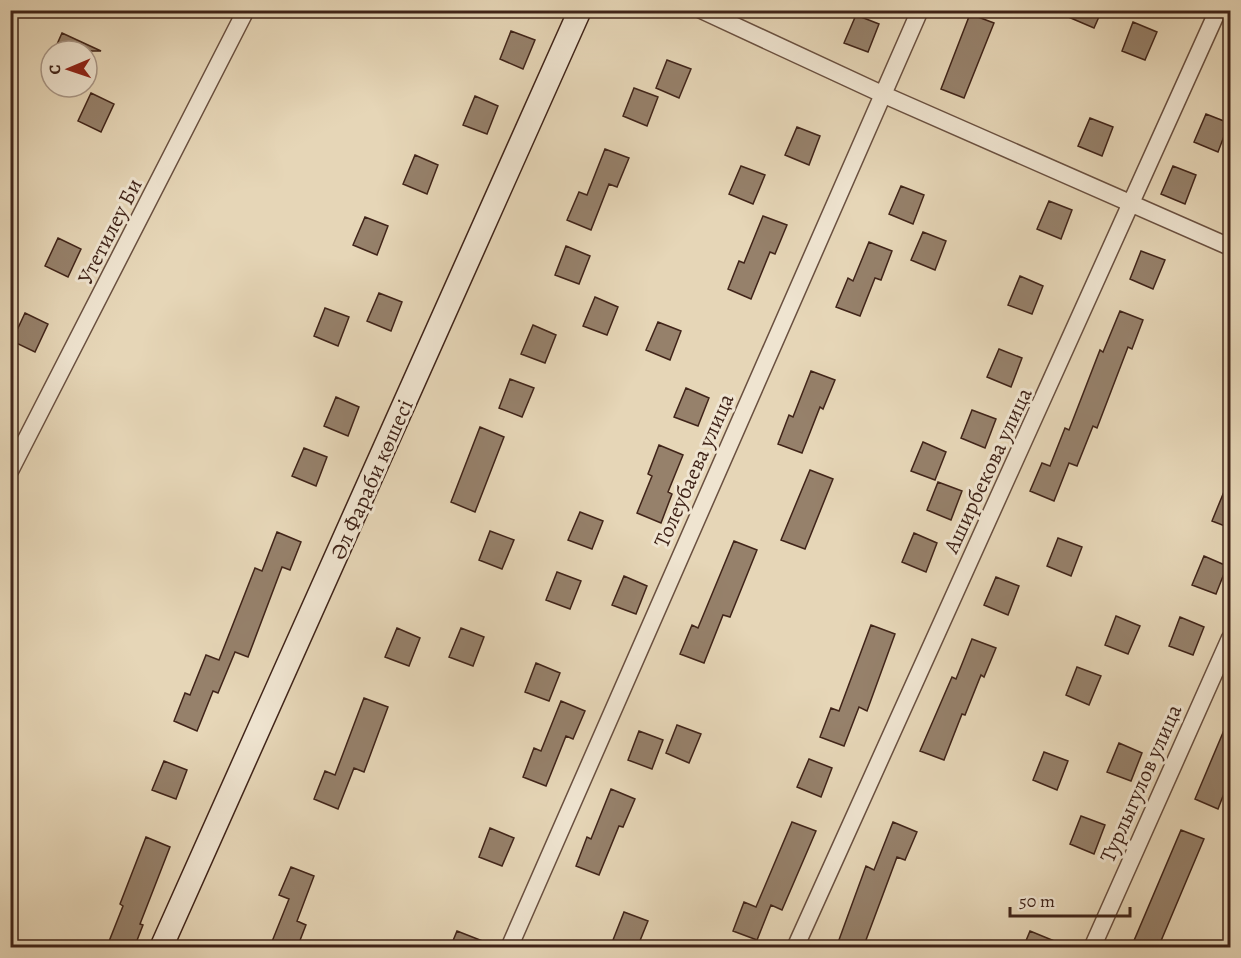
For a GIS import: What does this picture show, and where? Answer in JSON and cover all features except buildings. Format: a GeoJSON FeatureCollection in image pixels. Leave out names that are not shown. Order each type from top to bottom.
{"type":"FeatureCollection","features":[{"type":"Feature","properties":{"kind":"street","name":"Утетилеу Би"},"geometry":{"type":"LineString","coordinates":[[10,471],[246,10]]}},
{"type":"Feature","properties":{"kind":"street","name":"Әл Фараби көшесі"},"geometry":{"type":"LineString","coordinates":[[161,948],[580,10]]}},
{"type":"Feature","properties":{"kind":"street"},"geometry":{"type":"LineString","coordinates":[[701,10],[882,94],[1230,247]]}},
{"type":"Feature","properties":{"kind":"street","name":"Толеубаева улица"},"geometry":{"type":"LineString","coordinates":[[509,948],[920,10]]}},
{"type":"Feature","properties":{"kind":"street","name":"Аширбекова улица"},"geometry":{"type":"LineString","coordinates":[[795,948],[1133,204],[1218,10]]}},
{"type":"Feature","properties":{"kind":"street","name":"Турлыгулов улица"},"geometry":{"type":"LineString","coordinates":[[1092,948],[1230,638]]}}]}
